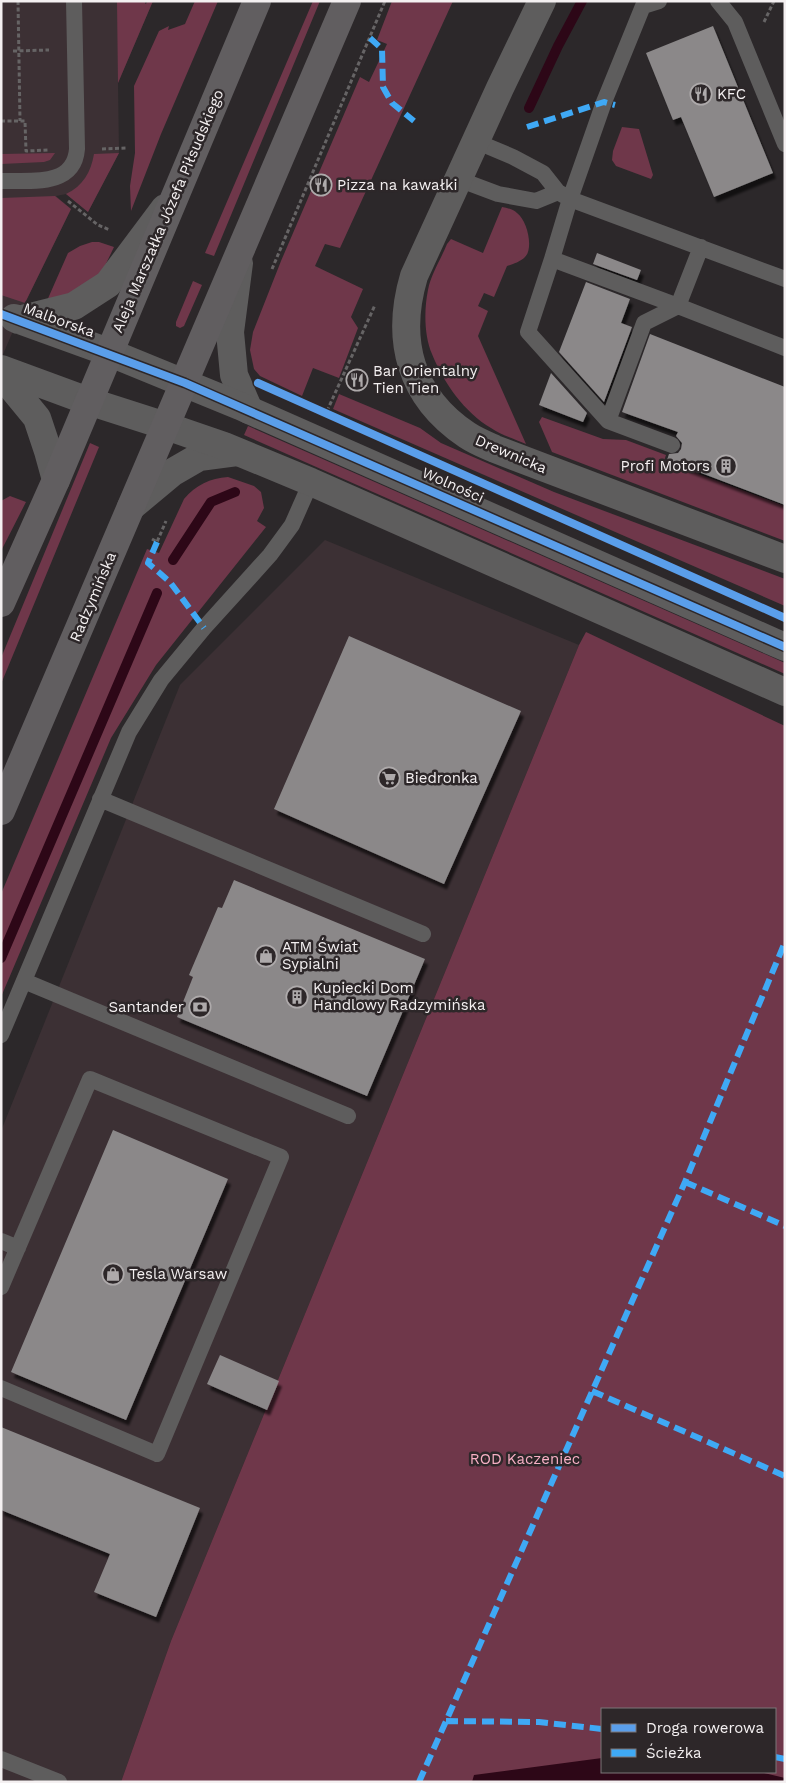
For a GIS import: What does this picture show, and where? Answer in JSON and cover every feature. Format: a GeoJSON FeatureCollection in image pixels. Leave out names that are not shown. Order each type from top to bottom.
{"type":"FeatureCollection","features":[{"type":"Feature","properties":{"kind":"main road","name":"Aleja Marszałka Józefa Piłsudskiego"},"geometry":{"type":"LineString","coordinates":[[5,595],[56,480],[108,352],[257,1]]}},
{"type":"Feature","properties":{"kind":"main road"},"geometry":{"type":"LineString","coordinates":[[185,383],[347,1]]}},
{"type":"Feature","properties":{"kind":"main road","name":"Radzymińska"},"geometry":{"type":"LineString","coordinates":[[1,811],[185,383]]}},
{"type":"Feature","properties":{"kind":"street","name":"Drewnicka"},"geometry":{"type":"LineString","coordinates":[[542,1],[475,141],[414,276],[405,320],[406,341],[421,389],[433,405],[450,422],[468,436],[495,449],[785,558]]}},
{"type":"Feature","properties":{"kind":"street"},"geometry":{"type":"LineString","coordinates":[[10,317],[74,306],[108,284],[176,192]]}},
{"type":"Feature","properties":{"kind":"street"},"geometry":{"type":"LineString","coordinates":[[240,254],[230,332],[234,375],[249,410]]}},
{"type":"Feature","properties":{"kind":"street","name":"Malborska"},"geometry":{"type":"LineString","coordinates":[[10,317],[108,352]]}},
{"type":"Feature","properties":{"kind":"street","name":"Wolności"},"geometry":{"type":"LineString","coordinates":[[108,352],[249,410],[785,647]]}},
{"type":"Feature","properties":{"kind":"street"},"geometry":{"type":"LineString","coordinates":[[1,369],[88,401],[166,426],[311,482],[785,692]]}},
{"type":"Feature","properties":{"kind":"street"},"geometry":{"type":"LineString","coordinates":[[1,374],[36,418],[56,480]]}},
{"type":"Feature","properties":{"kind":"street"},"geometry":{"type":"LineString","coordinates":[[131,507],[172,472],[199,457],[236,452]]}},
{"type":"Feature","properties":{"kind":"lane"},"geometry":{"type":"LineString","coordinates":[[1,181],[53,178],[68,171],[74,164],[76,156],[74,1]]}},
{"type":"Feature","properties":{"kind":"lane"},"geometry":{"type":"LineString","coordinates":[[659,1],[644,4],[564,195],[552,260],[528,332],[608,421],[672,446]]}},
{"type":"Feature","properties":{"kind":"lane"},"geometry":{"type":"LineString","coordinates":[[718,1],[735,22],[785,144]]}},
{"type":"Feature","properties":{"kind":"lane"},"geometry":{"type":"LineString","coordinates":[[475,141],[513,157],[543,173],[564,195],[785,279]]}},
{"type":"Feature","properties":{"kind":"lane"},"geometry":{"type":"LineString","coordinates":[[458,179],[498,194],[536,202],[564,195]]}},
{"type":"Feature","properties":{"kind":"lane"},"geometry":{"type":"LineString","coordinates":[[608,421],[644,323],[678,306],[701,247]]}},
{"type":"Feature","properties":{"kind":"lane"},"geometry":{"type":"LineString","coordinates":[[552,260],[785,348]]}},
{"type":"Feature","properties":{"kind":"lane"},"geometry":{"type":"LineString","coordinates":[[1,1035],[129,732],[161,680],[292,526],[311,482]]}},
{"type":"Feature","properties":{"kind":"lane"},"geometry":{"type":"LineString","coordinates":[[100,799],[423,934]]}},
{"type":"Feature","properties":{"kind":"lane"},"geometry":{"type":"LineString","coordinates":[[24,981],[348,1116]]}},
{"type":"Feature","properties":{"kind":"lane"},"geometry":{"type":"LineString","coordinates":[[1,1287],[90,1079],[281,1156],[157,1454],[1,1388]]}},
{"type":"Feature","properties":{"kind":"lane"},"geometry":{"type":"LineString","coordinates":[[1,1242],[18,1248]]}},
{"type":"Feature","properties":{"kind":"lane"},"geometry":{"type":"LineString","coordinates":[[1,1759],[59,1782]]}},
{"type":"Feature","properties":{"kind":"path"},"geometry":{"type":"LineString","coordinates":[[18,1],[20,121]]}},
{"type":"Feature","properties":{"kind":"path"},"geometry":{"type":"LineString","coordinates":[[269,275],[385,1]]}},
{"type":"Feature","properties":{"kind":"path"},"geometry":{"type":"LineString","coordinates":[[13,50],[75,50]]}},
{"type":"Feature","properties":{"kind":"path"},"geometry":{"type":"LineString","coordinates":[[53,178],[61,195],[98,225]]}},
{"type":"Feature","properties":{"kind":"path"},"geometry":{"type":"LineString","coordinates":[[152,539],[157,542]]}},
{"type":"Feature","properties":{"kind":"shaded area"},"geometry":{"type":"Polygon","coordinates":[[[1,1],[153,1],[118,83],[119,153],[88,212],[66,194],[56,196],[71,209],[25,303],[1,359],[1,1]]]}},
{"type":"Feature","properties":{"kind":"shaded area"},"geometry":{"type":"Polygon","coordinates":[[[325,540],[579,645],[171,1641],[121,1782],[1,1782],[1,1131],[180,685],[325,540]]]}},
{"type":"Feature","properties":{"kind":"shaded area"},"geometry":{"type":"Polygon","coordinates":[[[601,1758],[601,1773],[764,1773],[785,1778],[785,1782],[472,1782],[474,1775],[601,1758]]]}},
{"type":"Feature","properties":{"kind":"green space"},"geometry":{"type":"Polygon","coordinates":[[[117,1],[145,1],[145,4],[147,3],[146,1],[153,1],[118,83],[117,1]]]}},
{"type":"Feature","properties":{"kind":"green space"},"geometry":{"type":"Polygon","coordinates":[[[195,1],[218,1],[161,134],[131,211],[130,186],[135,153],[134,86],[159,31],[169,26],[168,30],[185,24],[195,1]]]}},
{"type":"Feature","properties":{"kind":"green space"},"geometry":{"type":"Polygon","coordinates":[[[313,1],[320,1],[214,256],[205,253],[313,1]]]}},
{"type":"Feature","properties":{"kind":"green space"},"geometry":{"type":"Polygon","coordinates":[[[392,1],[453,1],[340,248],[325,244],[315,266],[363,289],[351,317],[358,328],[339,378],[313,368],[302,396],[260,376],[254,369],[250,350],[253,332],[281,261],[360,77],[369,82],[387,44],[377,40],[392,1]]]}},
{"type":"Feature","properties":{"kind":"green space"},"geometry":{"type":"Polygon","coordinates":[[[622,127],[639,129],[653,175],[651,179],[616,166],[612,160],[613,151],[622,127]]]}},
{"type":"Feature","properties":{"kind":"green space"},"geometry":{"type":"Polygon","coordinates":[[[55,153],[50,160],[44,162],[1,164],[1,154],[55,153]]]}},
{"type":"Feature","properties":{"kind":"green space"},"geometry":{"type":"Polygon","coordinates":[[[119,153],[88,212],[66,194],[82,183],[91,167],[94,154],[119,153]]]}},
{"type":"Feature","properties":{"kind":"green space"},"geometry":{"type":"Polygon","coordinates":[[[55,196],[71,209],[25,303],[1,295],[1,198],[55,196]]]}},
{"type":"Feature","properties":{"kind":"green space"},"geometry":{"type":"Polygon","coordinates":[[[502,207],[514,211],[524,222],[529,241],[528,253],[523,259],[507,266],[494,297],[484,293],[478,306],[488,311],[478,336],[526,444],[504,435],[481,422],[456,396],[437,365],[429,347],[426,331],[425,314],[429,284],[447,244],[451,239],[483,253],[502,207]]]}},
{"type":"Feature","properties":{"kind":"green space"},"geometry":{"type":"Polygon","coordinates":[[[92,242],[99,242],[114,247],[103,270],[87,287],[46,303],[68,253],[92,242]]]}},
{"type":"Feature","properties":{"kind":"green space"},"geometry":{"type":"Polygon","coordinates":[[[193,281],[202,285],[184,326],[180,328],[176,326],[176,322],[193,281]]]}},
{"type":"Feature","properties":{"kind":"green space"},"geometry":{"type":"Polygon","coordinates":[[[339,394],[420,428],[441,443],[554,492],[785,579],[785,606],[333,409],[339,394]]]}},
{"type":"Feature","properties":{"kind":"green space"},"geometry":{"type":"Polygon","coordinates":[[[542,417],[603,439],[626,440],[666,455],[664,461],[785,506],[785,541],[552,452],[539,422],[542,417]]]}},
{"type":"Feature","properties":{"kind":"green space"},"geometry":{"type":"Polygon","coordinates":[[[248,426],[785,663],[785,674],[244,435],[248,426]]]}},
{"type":"Feature","properties":{"kind":"green space"},"geometry":{"type":"Polygon","coordinates":[[[90,443],[99,447],[1,684],[1,658],[90,443]]]}},
{"type":"Feature","properties":{"kind":"green space"},"geometry":{"type":"Polygon","coordinates":[[[228,477],[254,486],[261,492],[264,508],[257,521],[266,527],[156,665],[111,738],[1,997],[1,894],[147,549],[159,553],[184,499],[193,490],[209,481],[228,477]]]}},
{"type":"Feature","properties":{"kind":"green space"},"geometry":{"type":"Polygon","coordinates":[[[10,496],[26,502],[1,551],[1,501],[10,496]]]}},
{"type":"Feature","properties":{"kind":"green space","name":"ROD Kaczeniec"},"geometry":{"type":"Polygon","coordinates":[[[586,632],[785,726],[785,1782],[121,1782],[171,1641],[579,645],[586,632]]]}},
{"type":"Feature","properties":{"kind":"building","name":"KFC"},"geometry":{"type":"Polygon","coordinates":[[[713,26],[773,173],[714,197],[681,117],[673,120],[646,53],[713,26]]]}},
{"type":"Feature","properties":{"kind":"building"},"geometry":{"type":"Polygon","coordinates":[[[597,253],[641,270],[637,280],[593,264],[597,253]]]}},
{"type":"Feature","properties":{"kind":"building"},"geometry":{"type":"Polygon","coordinates":[[[586,282],[630,299],[621,323],[632,327],[604,402],[559,352],[586,282]]]}},
{"type":"Feature","properties":{"kind":"building"},"geometry":{"type":"Polygon","coordinates":[[[650,334],[785,387],[785,505],[667,460],[669,454],[678,453],[681,449],[682,443],[676,436],[678,432],[622,412],[650,334]]]}},
{"type":"Feature","properties":{"kind":"building"},"geometry":{"type":"Polygon","coordinates":[[[551,373],[587,413],[583,422],[539,405],[551,373]]]}},
{"type":"Feature","properties":{"kind":"building","name":"Biedronka"},"geometry":{"type":"Polygon","coordinates":[[[349,636],[521,711],[444,884],[274,809],[349,636]]]}},
{"type":"Feature","properties":{"kind":"building","name":"Kupiecki Dom Handlowy Radzymińska"},"geometry":{"type":"Polygon","coordinates":[[[234,880],[425,959],[367,1096],[177,1017],[193,977],[189,975],[218,907],[222,908],[234,880]]]}},
{"type":"Feature","properties":{"kind":"building"},"geometry":{"type":"Polygon","coordinates":[[[113,1130],[228,1179],[126,1420],[11,1372],[113,1130]]]}},
{"type":"Feature","properties":{"kind":"building"},"geometry":{"type":"Polygon","coordinates":[[[220,1355],[279,1381],[267,1410],[207,1384],[220,1355]]]}},
{"type":"Feature","properties":{"kind":"building"},"geometry":{"type":"Polygon","coordinates":[[[1,1427],[200,1508],[156,1617],[94,1592],[110,1554],[1,1510],[1,1427]]]}},
{"type":"Feature","properties":{"kind":"waterway"},"geometry":{"type":"LineString","coordinates":[[529,108],[558,46],[582,1]]}},
{"type":"Feature","properties":{"kind":"waterway"},"geometry":{"type":"LineString","coordinates":[[173,560],[211,502],[235,492]]}},
{"type":"Feature","properties":{"kind":"waterway"},"geometry":{"type":"LineString","coordinates":[[1,958],[157,593]]}},
{"type":"Feature","properties":{"kind":"marked path"},"geometry":{"type":"LineString","coordinates":[[370,38],[382,49],[383,87],[392,103],[414,121]]}},
{"type":"Feature","properties":{"kind":"marked path"},"geometry":{"type":"LineString","coordinates":[[527,127],[604,102],[615,105]]}},
{"type":"Feature","properties":{"kind":"marked path"},"geometry":{"type":"LineString","coordinates":[[157,542],[148,563],[170,582],[204,628]]}},
{"type":"Feature","properties":{"kind":"marked path"},"geometry":{"type":"LineString","coordinates":[[419,1782],[685,1182],[785,942]]}},
{"type":"Feature","properties":{"kind":"marked path"},"geometry":{"type":"LineString","coordinates":[[685,1182],[785,1226]]}},
{"type":"Feature","properties":{"kind":"marked path"},"geometry":{"type":"LineString","coordinates":[[592,1391],[785,1476]]}},
{"type":"Feature","properties":{"kind":"marked path"},"geometry":{"type":"LineString","coordinates":[[446,1721],[539,1722],[601,1729]]}},
{"type":"Feature","properties":{"kind":"marked path"},"geometry":{"type":"LineString","coordinates":[[776,1757],[785,1759]]}},
{"type":"Feature","properties":{"kind":"cycle path"},"geometry":{"type":"LineString","coordinates":[[1,314],[185,383],[785,647]]}},
{"type":"Feature","properties":{"kind":"cycle path"},"geometry":{"type":"LineString","coordinates":[[258,383],[785,618]]}},
{"type":"Feature","properties":{"kind":"place","name":"KFC"},"geometry":{"type":"Point","coordinates":[701,94]}},
{"type":"Feature","properties":{"kind":"place","name":"Pizza na kawałki"},"geometry":{"type":"Point","coordinates":[321,185]}},
{"type":"Feature","properties":{"kind":"place","name":"Bar Orientalny Tien Tien"},"geometry":{"type":"Point","coordinates":[357,380]}},
{"type":"Feature","properties":{"kind":"place","name":"Profi Motors"},"geometry":{"type":"Point","coordinates":[726,466]}},
{"type":"Feature","properties":{"kind":"place","name":"Biedronka"},"geometry":{"type":"Point","coordinates":[389,778]}},
{"type":"Feature","properties":{"kind":"place","name":"ATM Świat Sypialni"},"geometry":{"type":"Point","coordinates":[266,956]}},
{"type":"Feature","properties":{"kind":"place","name":"Kupiecki Dom Handlowy Radzymińska"},"geometry":{"type":"Point","coordinates":[297,997]}},
{"type":"Feature","properties":{"kind":"place","name":"Santander"},"geometry":{"type":"Point","coordinates":[200,1007]}},
{"type":"Feature","properties":{"kind":"place","name":"Tesla Warsaw"},"geometry":{"type":"Point","coordinates":[113,1274]}}]}
